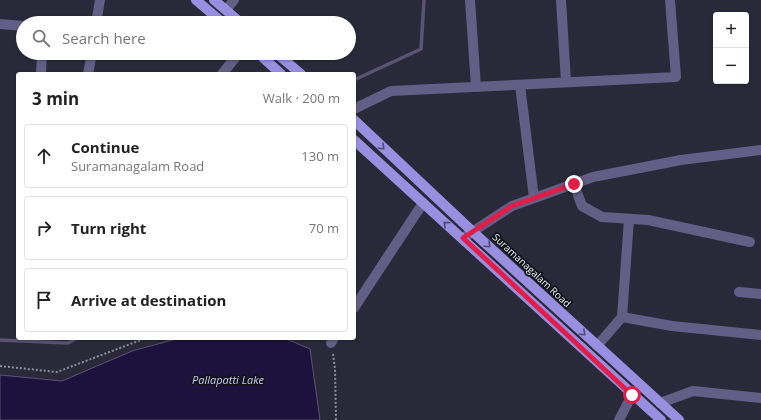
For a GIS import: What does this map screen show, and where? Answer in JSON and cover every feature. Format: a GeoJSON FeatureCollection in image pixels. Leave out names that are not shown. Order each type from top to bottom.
{"type":"FeatureCollection","features":[{"type":"Feature","properties":{"kind":"main road"},"geometry":{"type":"LineString","coordinates":[[196,0],[215,16]]}},
{"type":"Feature","properties":{"kind":"main road"},"geometry":{"type":"LineString","coordinates":[[214,0],[233,16]]}},
{"type":"Feature","properties":{"kind":"main road"},"geometry":{"type":"LineString","coordinates":[[266,60],[279,72]]}},
{"type":"Feature","properties":{"kind":"main road"},"geometry":{"type":"LineString","coordinates":[[284,60],[299,72]]}},
{"type":"Feature","properties":{"kind":"main road","name":"Suramanagalam Road"},"geometry":{"type":"LineString","coordinates":[[356,122],[473,232],[679,420]]}},
{"type":"Feature","properties":{"kind":"main road"},"geometry":{"type":"LineString","coordinates":[[356,142],[661,420]]}},
{"type":"Feature","properties":{"kind":"street"},"geometry":{"type":"LineString","coordinates":[[97,16],[100,0]]}},
{"type":"Feature","properties":{"kind":"street"},"geometry":{"type":"LineString","coordinates":[[226,10],[234,0]]}},
{"type":"Feature","properties":{"kind":"street"},"geometry":{"type":"LineString","coordinates":[[470,0],[476,87]]}},
{"type":"Feature","properties":{"kind":"street"},"geometry":{"type":"LineString","coordinates":[[561,0],[566,82]]}},
{"type":"Feature","properties":{"kind":"street"},"geometry":{"type":"LineString","coordinates":[[356,108],[391,92],[676,77],[670,0]]}},
{"type":"Feature","properties":{"kind":"street"},"geometry":{"type":"LineString","coordinates":[[0,24],[16,25]]}},
{"type":"Feature","properties":{"kind":"street"},"geometry":{"type":"LineString","coordinates":[[41,72],[42,60]]}},
{"type":"Feature","properties":{"kind":"street"},"geometry":{"type":"LineString","coordinates":[[88,72],[91,60]]}},
{"type":"Feature","properties":{"kind":"street"},"geometry":{"type":"LineString","coordinates":[[224,72],[233,60]]}},
{"type":"Feature","properties":{"kind":"street"},"geometry":{"type":"LineString","coordinates":[[520,85],[534,198]]}},
{"type":"Feature","properties":{"kind":"street"},"geometry":{"type":"LineString","coordinates":[[463,238],[512,206],[593,177],[681,160],[761,150]]}},
{"type":"Feature","properties":{"kind":"street"},"geometry":{"type":"LineString","coordinates":[[574,184],[582,206],[602,217],[648,220],[750,242]]}},
{"type":"Feature","properties":{"kind":"street"},"geometry":{"type":"LineString","coordinates":[[356,305],[424,203]]}},
{"type":"Feature","properties":{"kind":"street"},"geometry":{"type":"LineString","coordinates":[[597,346],[622,317],[629,219]]}},
{"type":"Feature","properties":{"kind":"street"},"geometry":{"type":"LineString","coordinates":[[738,292],[761,294]]}},
{"type":"Feature","properties":{"kind":"street"},"geometry":{"type":"LineString","coordinates":[[622,317],[672,326],[761,335]]}},
{"type":"Feature","properties":{"kind":"street"},"geometry":{"type":"LineString","coordinates":[[660,403],[693,391],[761,398]]}},
{"type":"Feature","properties":{"kind":"street"},"geometry":{"type":"LineString","coordinates":[[618,420],[632,395]]}},
{"type":"Feature","properties":{"kind":"path"},"geometry":{"type":"LineString","coordinates":[[0,366],[57,372],[141,340]]}},
{"type":"Feature","properties":{"kind":"path"},"geometry":{"type":"LineString","coordinates":[[333,340],[336,420]]}},
{"type":"Feature","properties":{"kind":"water","name":"Pallapatti Lake"},"geometry":{"type":"Polygon","coordinates":[[[173,340],[289,340],[310,349],[320,420],[0,420],[0,375],[62,381],[132,351],[173,340]]]}},
{"type":"Feature","properties":{"kind":"waterway"},"geometry":{"type":"LineString","coordinates":[[356,79],[421,49],[424,0]]}},
{"type":"Feature","properties":{"kind":"waterway"},"geometry":{"type":"LineString","coordinates":[[0,340],[68,343],[73,340]]}},
{"type":"Feature","properties":{"kind":"route"},"geometry":{"type":"LineString","coordinates":[[574,184],[512,206],[463,238],[632,395]]}}]}
